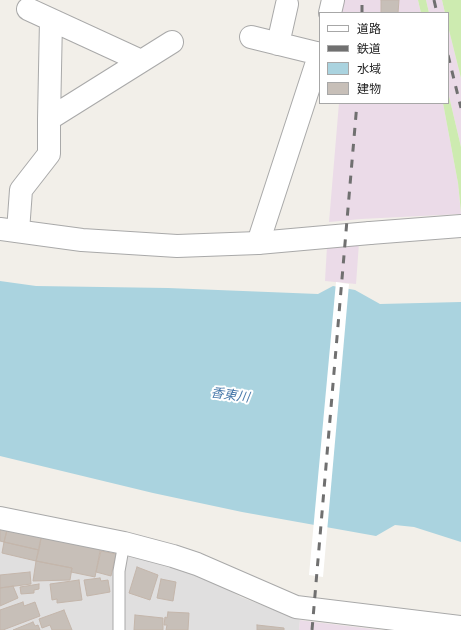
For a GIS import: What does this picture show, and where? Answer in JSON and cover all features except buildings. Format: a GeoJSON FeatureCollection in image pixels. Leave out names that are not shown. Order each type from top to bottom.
{"type":"FeatureCollection","features":[{"type":"Feature","properties":{"kind":"street"},"geometry":{"type":"LineString","coordinates":[[330,12],[333,0]]}},
{"type":"Feature","properties":{"kind":"street"},"geometry":{"type":"LineString","coordinates":[[278,44],[287,4]]}},
{"type":"Feature","properties":{"kind":"street"},"geometry":{"type":"LineString","coordinates":[[28,10],[142,61]]}},
{"type":"Feature","properties":{"kind":"street"},"geometry":{"type":"LineString","coordinates":[[51,20],[49,154],[21,190],[9,230],[82,240],[177,246],[258,243],[461,226]]}},
{"type":"Feature","properties":{"kind":"street"},"geometry":{"type":"LineString","coordinates":[[251,37],[319,54]]}},
{"type":"Feature","properties":{"kind":"street"},"geometry":{"type":"LineString","coordinates":[[49,119],[172,42]]}},
{"type":"Feature","properties":{"kind":"street"},"geometry":{"type":"LineString","coordinates":[[258,243],[319,57]]}},
{"type":"Feature","properties":{"kind":"street"},"geometry":{"type":"LineString","coordinates":[[0,518],[124,543],[173,556],[197,564],[296,607],[461,627]]}},
{"type":"Feature","properties":{"kind":"lane"},"geometry":{"type":"LineString","coordinates":[[119,630],[119,571],[124,543]]}},
{"type":"Feature","properties":{"kind":"shaded area"},"geometry":{"type":"Polygon","coordinates":[[[340,0],[418,0],[421,12],[339,12],[340,0]]]}},
{"type":"Feature","properties":{"kind":"shaded area"},"geometry":{"type":"Polygon","coordinates":[[[426,0],[442,0],[445,12],[429,12],[426,0]]]}},
{"type":"Feature","properties":{"kind":"shaded area"},"geometry":{"type":"Polygon","coordinates":[[[449,30],[461,78],[461,147],[449,96],[449,30]]]}},
{"type":"Feature","properties":{"kind":"shaded area"},"geometry":{"type":"Polygon","coordinates":[[[339,104],[443,104],[458,183],[461,214],[329,222],[339,104]]]}},
{"type":"Feature","properties":{"kind":"shaded area"},"geometry":{"type":"Polygon","coordinates":[[[359,243],[356,284],[325,281],[327,246],[359,243]]]}},
{"type":"Feature","properties":{"kind":"shaded area"},"geometry":{"type":"Polygon","coordinates":[[[0,524],[119,551],[116,630],[0,630],[0,524]]]}},
{"type":"Feature","properties":{"kind":"shaded area"},"geometry":{"type":"Polygon","coordinates":[[[124,555],[176,568],[216,583],[241,597],[300,620],[299,630],[121,630],[124,555]]]}},
{"type":"Feature","properties":{"kind":"shaded area"},"geometry":{"type":"Polygon","coordinates":[[[300,620],[306,621],[381,630],[299,630],[300,620]]]}},
{"type":"Feature","properties":{"kind":"green space"},"geometry":{"type":"Polygon","coordinates":[[[418,0],[426,0],[429,12],[421,12],[418,0]]]}},
{"type":"Feature","properties":{"kind":"green space"},"geometry":{"type":"Polygon","coordinates":[[[442,0],[461,0],[461,78],[449,30],[449,12],[445,12],[442,0]]]}},
{"type":"Feature","properties":{"kind":"green space"},"geometry":{"type":"Polygon","coordinates":[[[449,96],[461,147],[461,212],[458,183],[443,104],[449,104],[449,96]]]}},
{"type":"Feature","properties":{"kind":"water","name":"香東川"},"geometry":{"type":"Polygon","coordinates":[[[0,281],[36,286],[168,288],[318,294],[333,286],[355,290],[380,304],[461,302],[461,542],[414,527],[395,525],[376,536],[242,512],[153,493],[0,456],[0,281]]]}},
{"type":"Feature","properties":{"kind":"pier"},"geometry":{"type":"Polygon","coordinates":[[[336,282],[349,284],[323,577],[309,575],[336,282]]]}},
{"type":"Feature","properties":{"kind":"railway"},"geometry":{"type":"LineString","coordinates":[[362,0],[362,12]]}},
{"type":"Feature","properties":{"kind":"railway"},"geometry":{"type":"LineString","coordinates":[[434,0],[437,12]]}},
{"type":"Feature","properties":{"kind":"railway"},"geometry":{"type":"LineString","coordinates":[[449,59],[461,108]]}},
{"type":"Feature","properties":{"kind":"railway"},"geometry":{"type":"LineString","coordinates":[[312,630],[357,104]]}}]}
